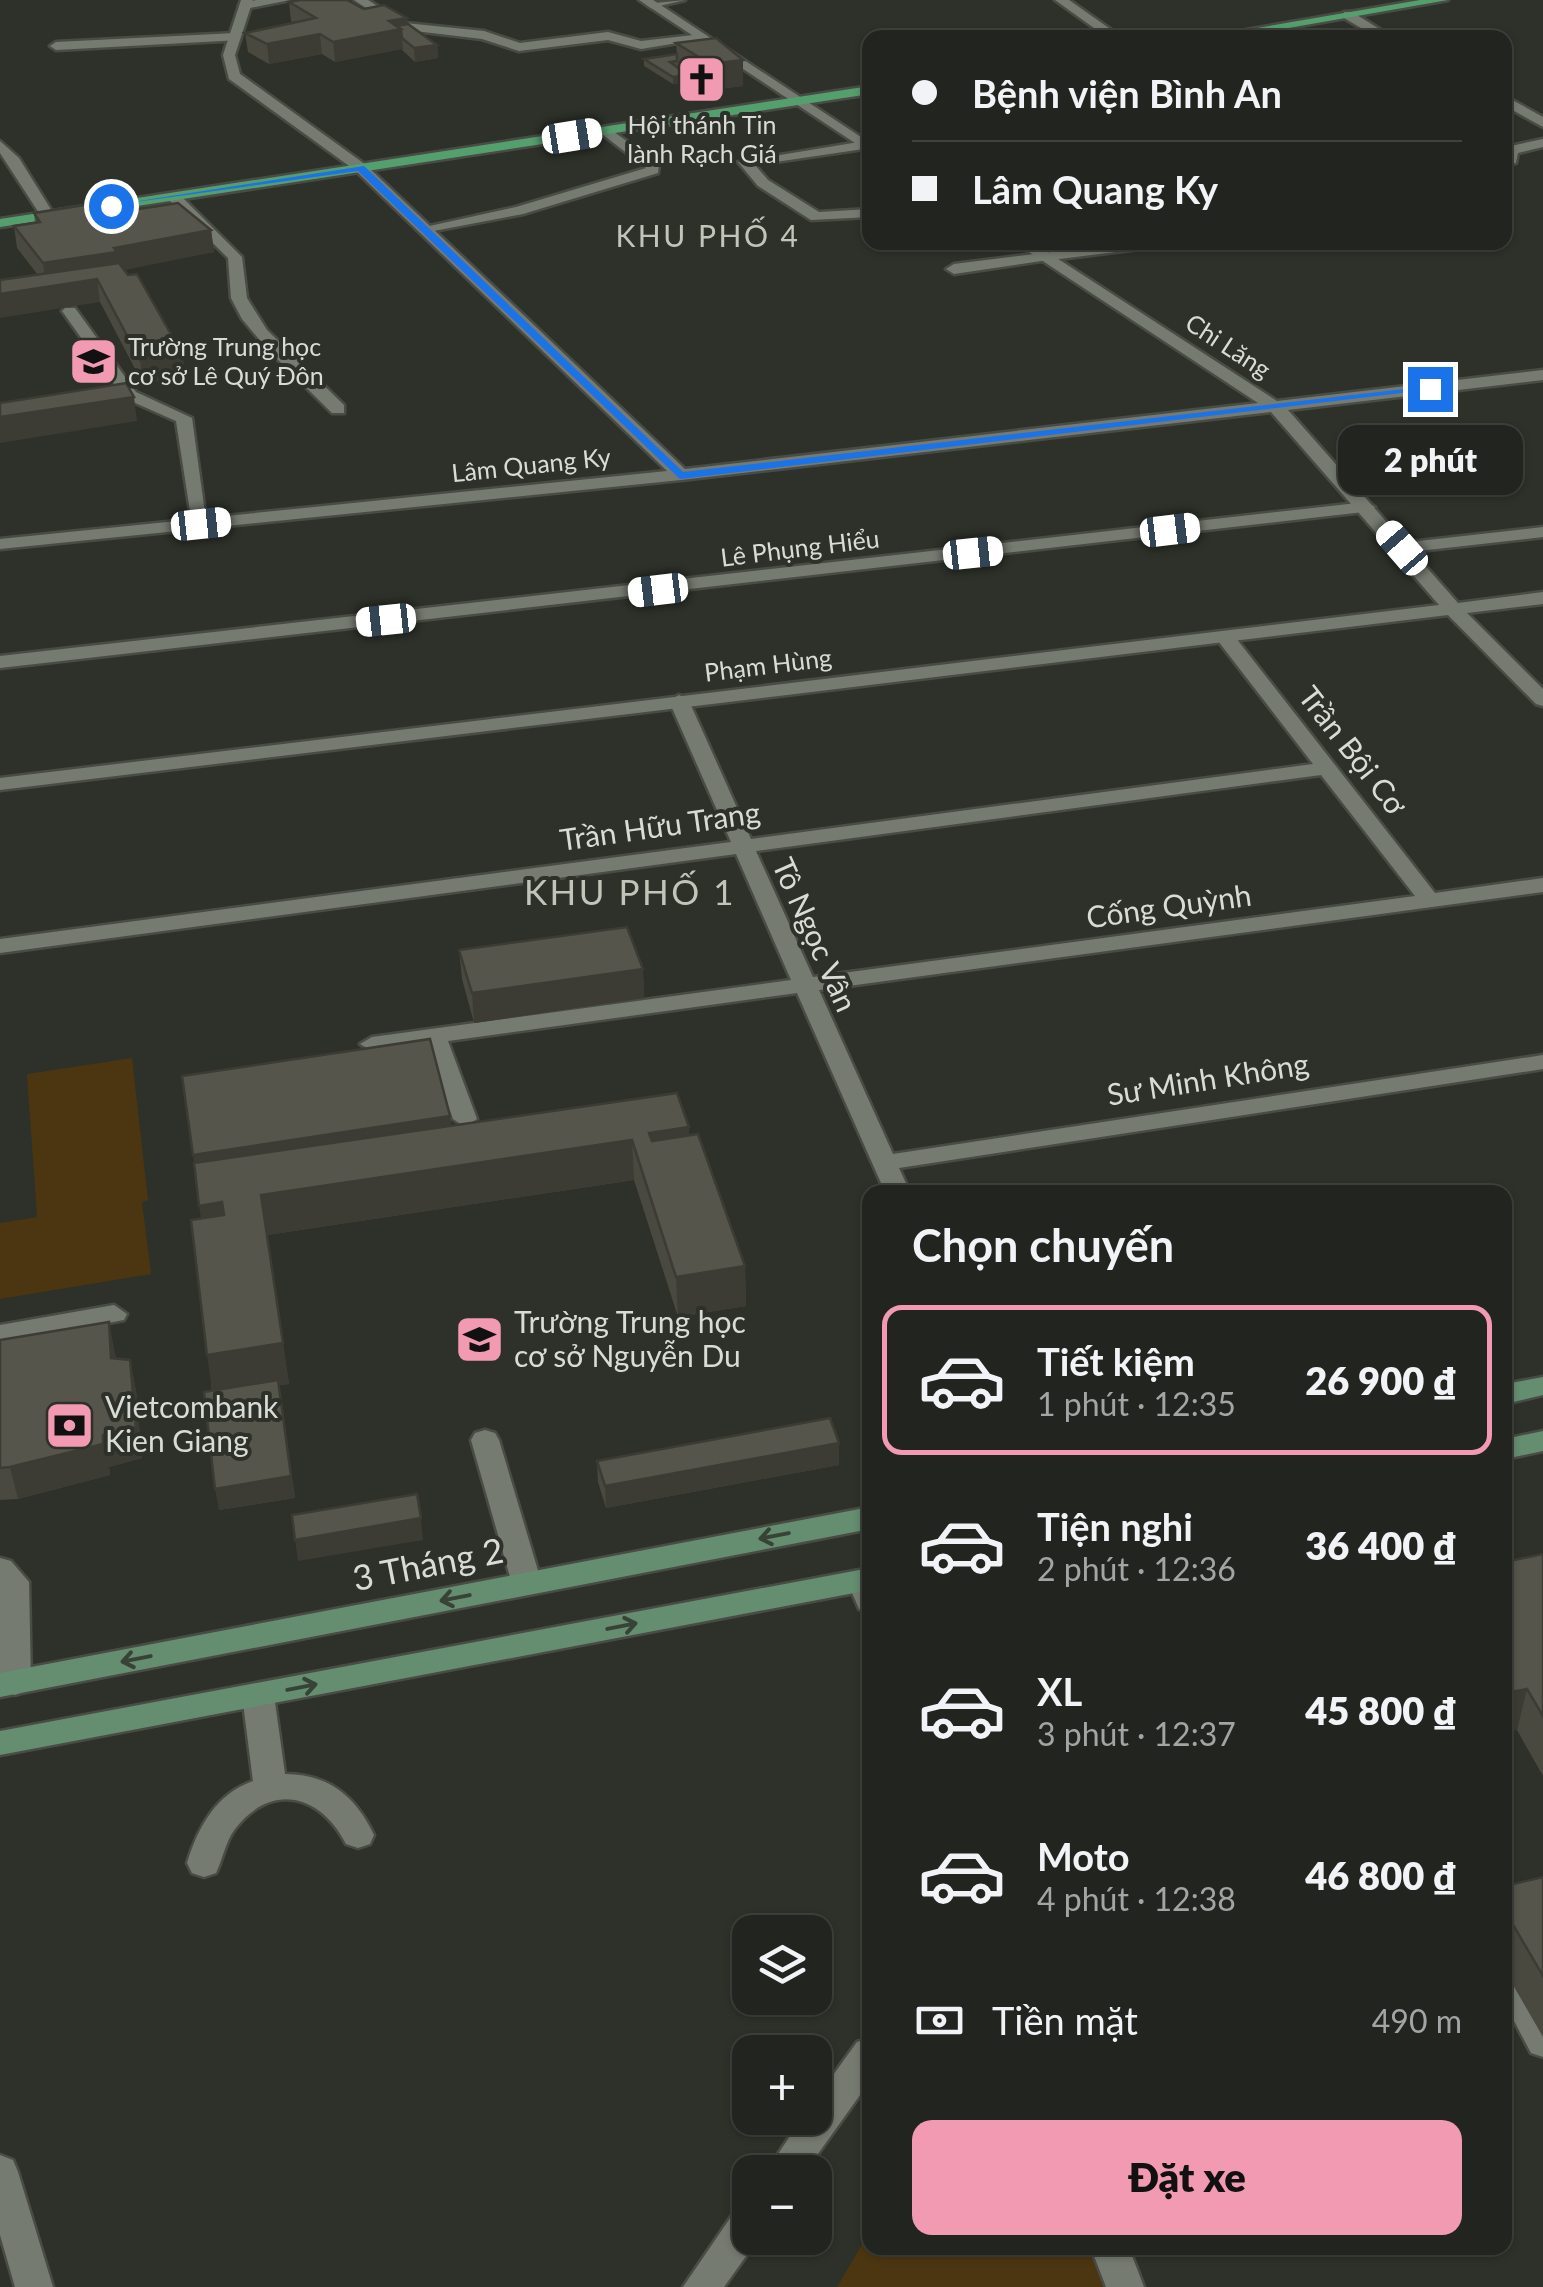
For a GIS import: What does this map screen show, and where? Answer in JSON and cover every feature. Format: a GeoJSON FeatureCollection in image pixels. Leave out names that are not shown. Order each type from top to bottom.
{"type":"FeatureCollection","features":[{"type":"Feature","properties":{"kind":"main road"},"geometry":{"type":"LineString","coordinates":[[1255,30],[1442,0]]}},
{"type":"Feature","properties":{"kind":"main road"},"geometry":{"type":"LineString","coordinates":[[0,223],[862,91]]}},
{"type":"Feature","properties":{"kind":"main road"},"geometry":{"type":"LineString","coordinates":[[1512,1393],[1543,1386]]}},
{"type":"Feature","properties":{"kind":"main road"},"geometry":{"type":"LineString","coordinates":[[1512,1448],[1543,1441]]}},
{"type":"Feature","properties":{"kind":"main road","name":"3 Tháng 2"},"geometry":{"type":"LineString","coordinates":[[7,1684],[862,1520]]}},
{"type":"Feature","properties":{"kind":"main road"},"geometry":{"type":"LineString","coordinates":[[0,1742],[862,1588]]}},
{"type":"Feature","properties":{"kind":"street"},"geometry":{"type":"LineString","coordinates":[[284,0],[246,3],[229,55],[234,76],[360,168],[680,475]]}},
{"type":"Feature","properties":{"kind":"street"},"geometry":{"type":"LineString","coordinates":[[360,0],[402,26],[484,35],[519,47],[608,36],[641,44],[702,38]]}},
{"type":"Feature","properties":{"kind":"street"},"geometry":{"type":"LineString","coordinates":[[648,2],[679,0]]}},
{"type":"Feature","properties":{"kind":"street"},"geometry":{"type":"LineString","coordinates":[[1062,0],[1106,30]]}},
{"type":"Feature","properties":{"kind":"street"},"geometry":{"type":"LineString","coordinates":[[648,2],[862,143]]}},
{"type":"Feature","properties":{"kind":"street"},"geometry":{"type":"LineString","coordinates":[[1348,15],[1374,30]]}},
{"type":"Feature","properties":{"kind":"street"},"geometry":{"type":"LineString","coordinates":[[56,46],[236,37]]}},
{"type":"Feature","properties":{"kind":"street"},"geometry":{"type":"LineString","coordinates":[[1512,104],[1543,123]]}},
{"type":"Feature","properties":{"kind":"street"},"geometry":{"type":"LineString","coordinates":[[423,229],[518,211],[653,170],[654,166],[607,131]]}},
{"type":"Feature","properties":{"kind":"street"},"geometry":{"type":"LineString","coordinates":[[1512,150],[1543,143]]}},
{"type":"Feature","properties":{"kind":"street"},"geometry":{"type":"LineString","coordinates":[[0,145],[19,162],[22,178],[48,216]]}},
{"type":"Feature","properties":{"kind":"street"},"geometry":{"type":"LineString","coordinates":[[862,148],[745,162],[763,183],[816,216],[862,213]]}},
{"type":"Feature","properties":{"kind":"street"},"geometry":{"type":"LineString","coordinates":[[174,197],[235,257],[240,269],[238,298],[256,329],[312,378],[338,409]]}},
{"type":"Feature","properties":{"kind":"street","name":"Chi Lăng"},"geometry":{"type":"LineString","coordinates":[[1034,250],[1278,409],[1454,610],[1543,700]]}},
{"type":"Feature","properties":{"kind":"street"},"geometry":{"type":"LineString","coordinates":[[954,268],[1106,250]]}},
{"type":"Feature","properties":{"kind":"street"},"geometry":{"type":"LineString","coordinates":[[70,310],[130,395],[184,418],[201,524]]}},
{"type":"Feature","properties":{"kind":"street","name":"Lâm Quang Ky"},"geometry":{"type":"LineString","coordinates":[[0,544],[680,475],[1278,409],[1543,374]]}},
{"type":"Feature","properties":{"kind":"street","name":"Lê Phụng Hiểu"},"geometry":{"type":"LineString","coordinates":[[0,662],[1366,508]]}},
{"type":"Feature","properties":{"kind":"street"},"geometry":{"type":"LineString","coordinates":[[1402,548],[1543,532]]}},
{"type":"Feature","properties":{"kind":"street","name":"Phạm Hùng"},"geometry":{"type":"LineString","coordinates":[[0,784],[1543,598]]}},
{"type":"Feature","properties":{"kind":"street","name":"Trần Bội Cơ"},"geometry":{"type":"LineString","coordinates":[[1225,637],[1431,902]]}},
{"type":"Feature","properties":{"kind":"street","name":"Tô Ngọc Vân"},"geometry":{"type":"LineString","coordinates":[[679,701],[894,1185]]}},
{"type":"Feature","properties":{"kind":"street","name":"Trần Hữu Trang"},"geometry":{"type":"LineString","coordinates":[[0,946],[1327,768]]}},
{"type":"Feature","properties":{"kind":"street","name":"Cống Quỳnh"},"geometry":{"type":"LineString","coordinates":[[372,1044],[1543,886]]}},
{"type":"Feature","properties":{"kind":"street"},"geometry":{"type":"LineString","coordinates":[[434,1036],[465,1119]]}},
{"type":"Feature","properties":{"kind":"street","name":"Sư Minh Không"},"geometry":{"type":"LineString","coordinates":[[884,1163],[1543,1062]]}},
{"type":"Feature","properties":{"kind":"street"},"geometry":{"type":"LineString","coordinates":[[0,1334],[114,1314]]}},
{"type":"Feature","properties":{"kind":"street"},"geometry":{"type":"LineString","coordinates":[[486,1440],[527,1584]]}},
{"type":"Feature","properties":{"kind":"street"},"geometry":{"type":"LineString","coordinates":[[0,1569],[14,1582],[7,1684]]}},
{"type":"Feature","properties":{"kind":"street"},"geometry":{"type":"LineString","coordinates":[[258,1695],[270,1786]]}},
{"type":"Feature","properties":{"kind":"street"},"geometry":{"type":"LineString","coordinates":[[204,1862],[208,1840],[232,1808],[270,1786],[314,1793],[343,1808],[358,1835]]}},
{"type":"Feature","properties":{"kind":"street"},"geometry":{"type":"LineString","coordinates":[[1512,1984],[1543,2042]]}},
{"type":"Feature","properties":{"kind":"street"},"geometry":{"type":"LineString","coordinates":[[796,2155],[862,2064]]}},
{"type":"Feature","properties":{"kind":"street"},"geometry":{"type":"LineString","coordinates":[[0,2172],[34,2287]]}},
{"type":"Feature","properties":{"kind":"street"},"geometry":{"type":"LineString","coordinates":[[702,2287],[732,2245]]}},
{"type":"Feature","properties":{"kind":"street"},"geometry":{"type":"LineString","coordinates":[[1113,2255],[1125,2287]]}},
{"type":"Feature","properties":{"kind":"shaded area"},"geometry":{"type":"Polygon","coordinates":[[[132,1058],[148,1200],[142,1202],[151,1274],[0,1299],[0,1223],[37,1217],[27,1074],[132,1058]]]}},
{"type":"Feature","properties":{"kind":"shaded area"},"geometry":{"type":"Polygon","coordinates":[[[862,2245],[862,2255],[1106,2255],[1117,2287],[837,2287],[862,2245]]]}},
{"type":"Feature","properties":{"kind":"building"},"geometry":{"type":"Polygon","coordinates":[[[347,0],[364,9],[384,5],[407,18],[389,21],[401,29],[333,42],[320,34],[267,44],[245,33],[316,18],[289,2],[347,0]]]}},
{"type":"Feature","properties":{"kind":"building"},"geometry":{"type":"Polygon","coordinates":[[[408,24],[437,45],[414,48],[396,26],[408,24]]]}},
{"type":"Feature","properties":{"kind":"building"},"geometry":{"type":"Polygon","coordinates":[[[716,38],[743,60],[710,64],[676,43],[716,38]]]}},
{"type":"Feature","properties":{"kind":"building"},"geometry":{"type":"Polygon","coordinates":[[[677,54],[677,61],[670,62],[688,75],[673,77],[644,59],[677,54]]]}},
{"type":"Feature","properties":{"kind":"building"},"geometry":{"type":"Polygon","coordinates":[[[116,200],[126,211],[178,203],[211,230],[114,248],[117,252],[43,263],[14,226],[40,222],[34,213],[116,200]]]}},
{"type":"Feature","properties":{"kind":"building"},"geometry":{"type":"Polygon","coordinates":[[[119,263],[128,275],[137,274],[182,354],[140,360],[97,279],[0,294],[0,280],[119,263]]]}},
{"type":"Feature","properties":{"kind":"building"},"geometry":{"type":"Polygon","coordinates":[[[126,383],[134,397],[0,417],[0,403],[126,383]]]}},
{"type":"Feature","properties":{"kind":"building"},"geometry":{"type":"Polygon","coordinates":[[[627,927],[643,969],[472,993],[459,950],[627,927]]]}},
{"type":"Feature","properties":{"kind":"building"},"geometry":{"type":"Polygon","coordinates":[[[430,1039],[450,1116],[193,1155],[182,1076],[430,1039]]]}},
{"type":"Feature","properties":{"kind":"building"},"geometry":{"type":"Polygon","coordinates":[[[677,1093],[689,1127],[649,1133],[652,1141],[698,1134],[745,1266],[676,1277],[632,1140],[261,1195],[283,1343],[207,1355],[191,1220],[224,1215],[222,1202],[199,1206],[194,1163],[677,1093]]]}},
{"type":"Feature","properties":{"kind":"building","name":"Vietcombank Kien Giang"},"geometry":{"type":"Polygon","coordinates":[[[109,1322],[111,1358],[130,1360],[136,1427],[103,1435],[103,1444],[0,1468],[0,1340],[109,1322]]]}},
{"type":"Feature","properties":{"kind":"building"},"geometry":{"type":"Polygon","coordinates":[[[278,1380],[291,1476],[215,1489],[204,1392],[278,1380]]]}},
{"type":"Feature","properties":{"kind":"building"},"geometry":{"type":"Polygon","coordinates":[[[830,1418],[839,1443],[605,1486],[597,1461],[830,1418]]]}},
{"type":"Feature","properties":{"kind":"building"},"geometry":{"type":"Polygon","coordinates":[[[417,1494],[421,1518],[295,1540],[292,1515],[417,1494]]]}},
{"type":"Feature","properties":{"kind":"building"},"geometry":{"type":"Polygon","coordinates":[[[1543,1554],[1543,1716],[1527,1689],[1512,1692],[1512,1561],[1543,1554]]]}},
{"type":"Feature","properties":{"kind":"building"},"geometry":{"type":"Polygon","coordinates":[[[1543,1877],[1543,1976],[1512,1923],[1512,1884],[1543,1877]]]}},
{"type":"Feature","properties":{"kind":"place","name":"Hội thánh Tin lành Rạch Giá"},"geometry":{"type":"Point","coordinates":[702,79]}},
{"type":"Feature","properties":{"kind":"place","name":"Trường Trung học cơ sở Lê Quý Đôn"},"geometry":{"type":"Point","coordinates":[93,361]}},
{"type":"Feature","properties":{"kind":"place","name":"Trường Trung học cơ sở Nguyễn Du"},"geometry":{"type":"Point","coordinates":[479,1340]}},
{"type":"Feature","properties":{"kind":"place","name":"Vietcombank Kien Giang"},"geometry":{"type":"Point","coordinates":[70,1425]}},
{"type":"Feature","properties":{"kind":"district","name":"KHU PHỐ 4"},"geometry":{"type":"Point","coordinates":[708,237]}},
{"type":"Feature","properties":{"kind":"district","name":"KHU PHỐ 1"},"geometry":{"type":"Point","coordinates":[630,893]}},
{"type":"Feature","properties":{"kind":"route"},"geometry":{"type":"LineString","coordinates":[[111,206],[360,168],[680,475],[1430,389]]}}]}
